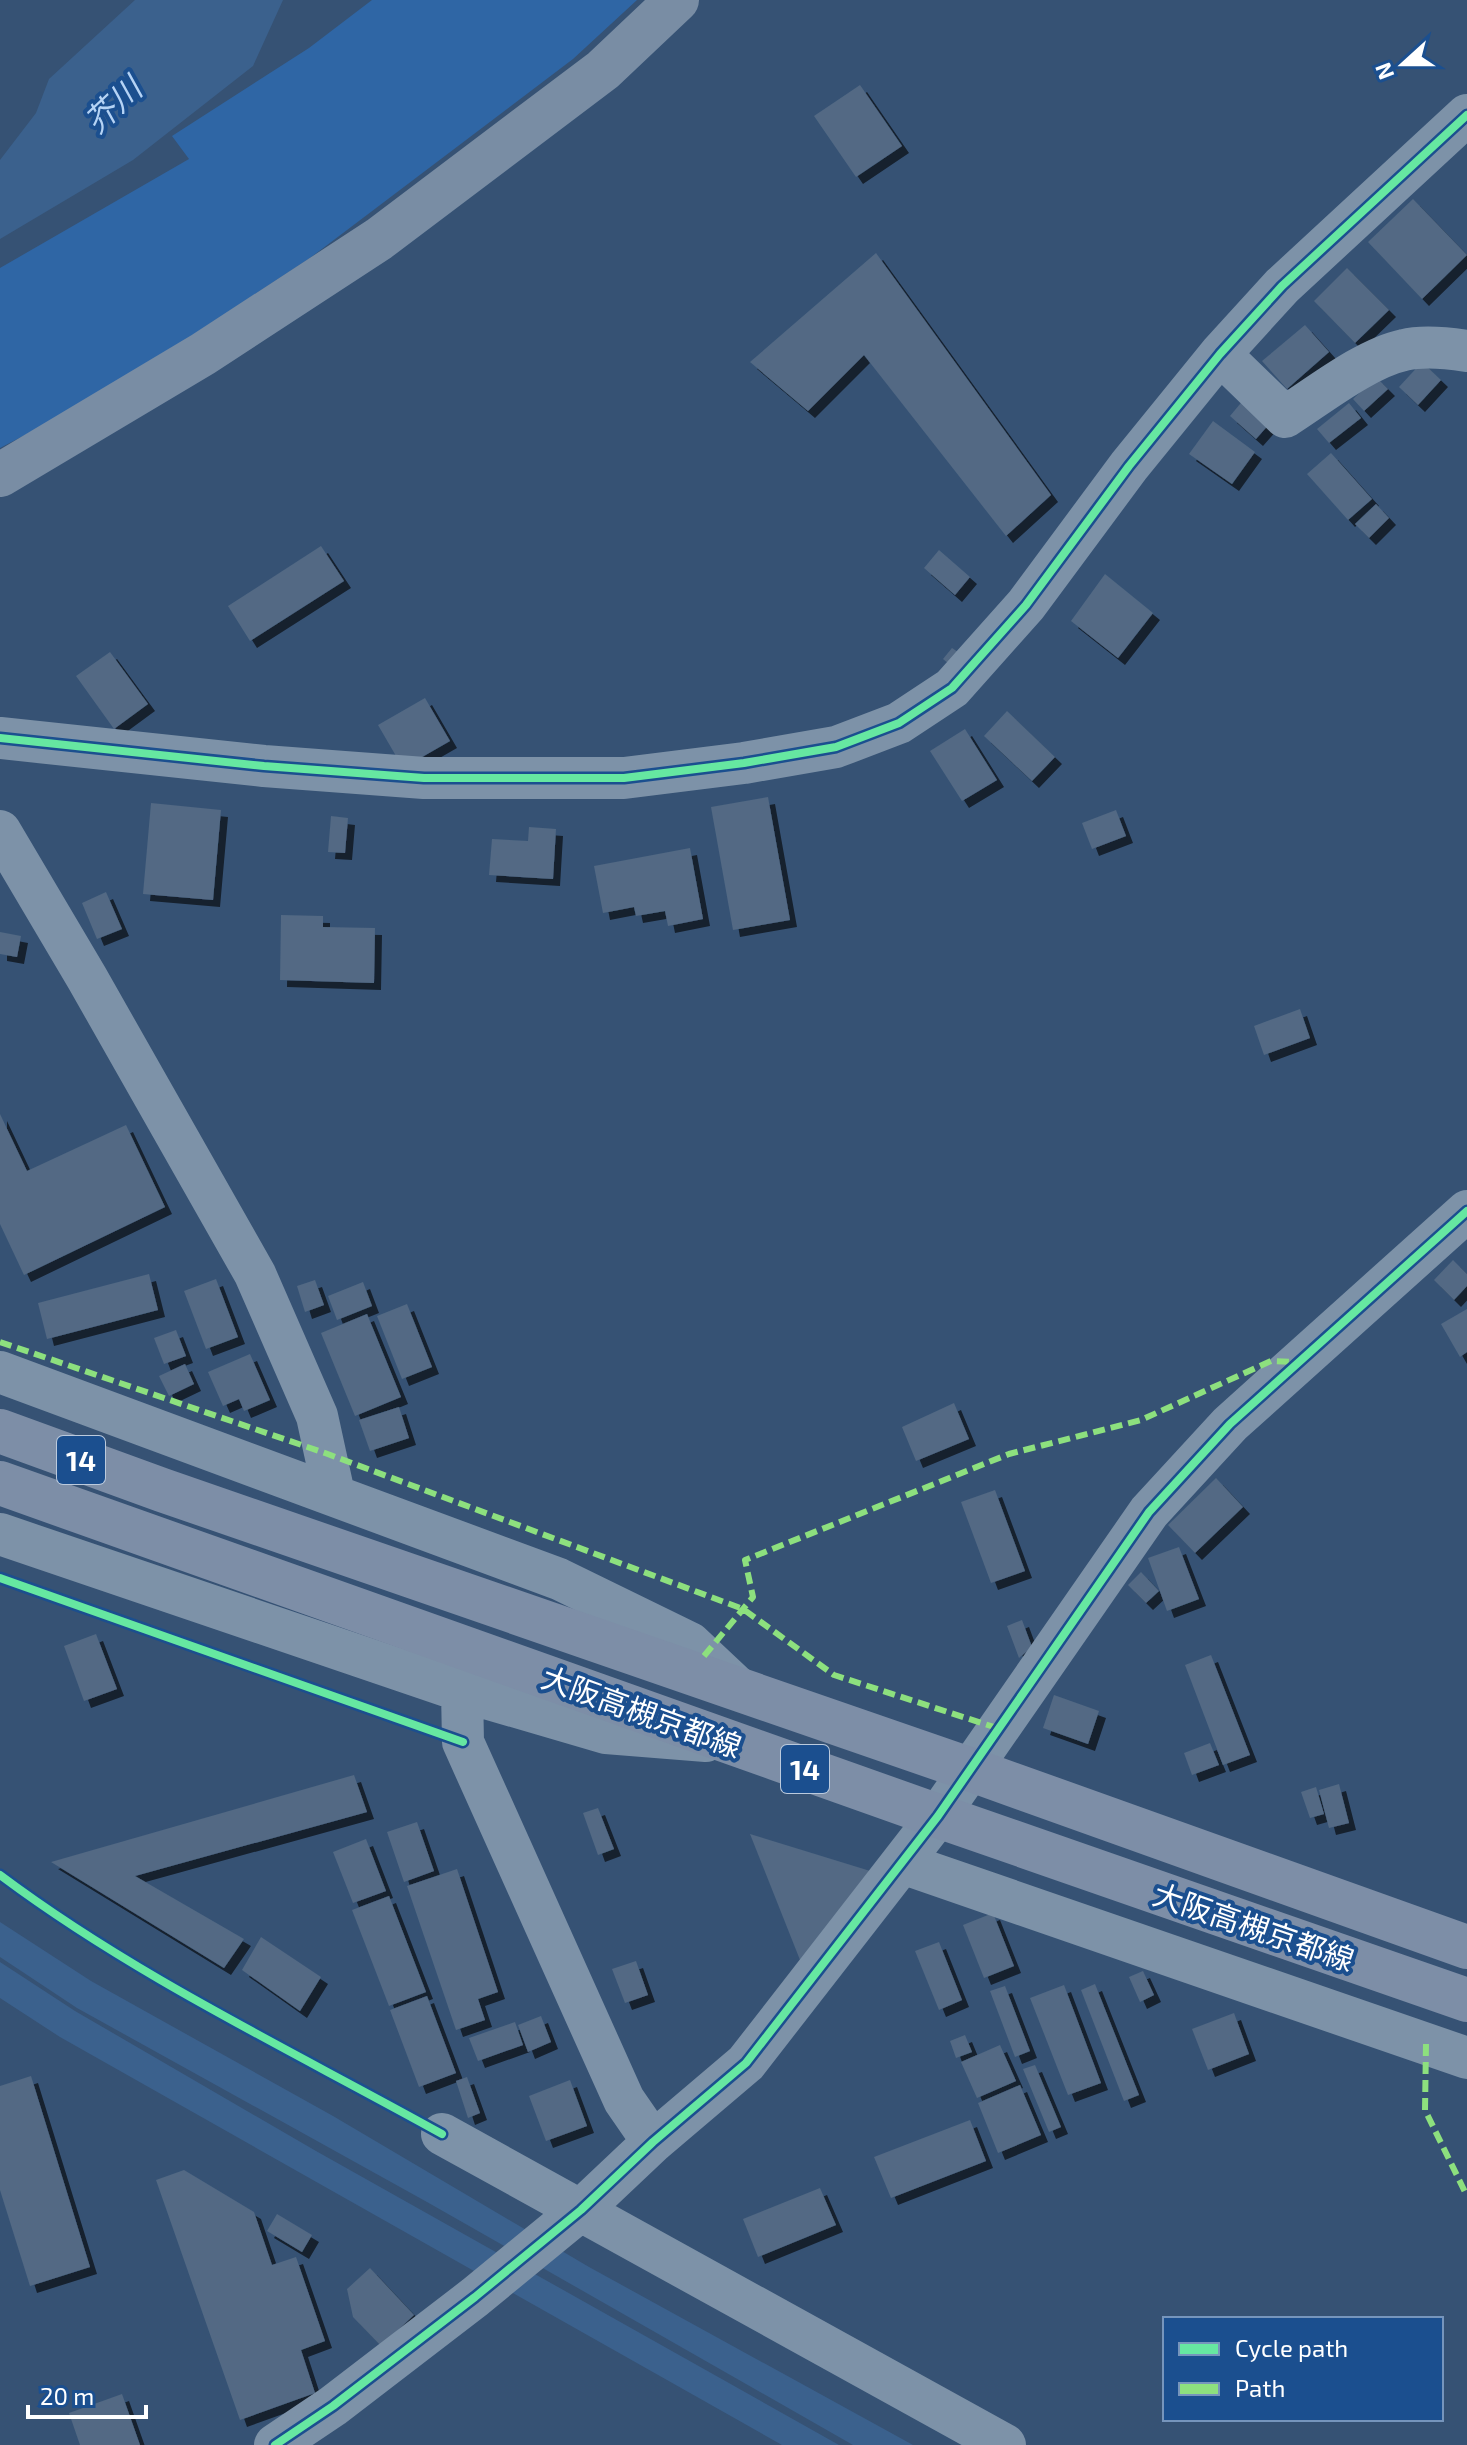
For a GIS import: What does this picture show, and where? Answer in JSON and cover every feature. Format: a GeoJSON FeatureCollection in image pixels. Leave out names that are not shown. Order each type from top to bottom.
{"type":"FeatureCollection","features":[{"type":"Feature","properties":{"kind":"main road","name":"大阪高槻京都線"},"geometry":{"type":"LineString","coordinates":[[0,1431],[969,1769],[1467,1947]]}},
{"type":"Feature","properties":{"kind":"main road","name":"大阪高槻京都線"},"geometry":{"type":"LineString","coordinates":[[0,1483],[1467,2000]]}},
{"type":"Feature","properties":{"kind":"street"},"geometry":{"type":"LineString","coordinates":[[0,475],[203,354],[379,239],[603,70],[677,0]]}},
{"type":"Feature","properties":{"kind":"street"},"geometry":{"type":"LineString","coordinates":[[0,738],[264,766],[424,778],[624,778],[744,763],[836,747],[899,723],[952,688],[1026,605],[1129,466],[1220,354],[1282,286],[1467,115]]}},
{"type":"Feature","properties":{"kind":"street"},"geometry":{"type":"LineString","coordinates":[[1220,354],[1285,417],[1356,370],[1404,350],[1445,348],[1467,351]]}},
{"type":"Feature","properties":{"kind":"street"},"geometry":{"type":"LineString","coordinates":[[0,831],[205,1182],[255,1274],[317,1416],[334,1494]]}},
{"type":"Feature","properties":{"kind":"street"},"geometry":{"type":"LineString","coordinates":[[275,2445],[333,2406],[475,2297],[581,2210],[653,2142],[746,2063],[938,1816],[1149,1512],[1191,1463],[1286,1372],[1467,1211]]}},
{"type":"Feature","properties":{"kind":"street"},"geometry":{"type":"LineString","coordinates":[[0,1372],[559,1579],[690,1643],[739,1689]]}},
{"type":"Feature","properties":{"kind":"street"},"geometry":{"type":"LineString","coordinates":[[0,1534],[462,1691],[606,1733],[731,1743]]}},
{"type":"Feature","properties":{"kind":"street"},"geometry":{"type":"LineString","coordinates":[[462,1691],[463,1742],[624,2100],[653,2142]]}},
{"type":"Feature","properties":{"kind":"street"},"geometry":{"type":"LineString","coordinates":[[902,1863],[1467,2058]]}},
{"type":"Feature","properties":{"kind":"street"},"geometry":{"type":"LineString","coordinates":[[442,2134],[1005,2445]]}},
{"type":"Feature","properties":{"kind":"shaded area"},"geometry":{"type":"Polygon","coordinates":[[[372,0],[637,0],[573,59],[310,258],[100,396],[0,448],[0,268],[189,159],[172,136],[309,48],[372,0]]]}},
{"type":"Feature","properties":{"kind":"water","name":"芥川"},"geometry":{"type":"Polygon","coordinates":[[[135,0],[283,0],[253,66],[133,160],[0,239],[0,160],[36,113],[49,79],[135,0]]]}},
{"type":"Feature","properties":{"kind":"water"},"geometry":{"type":"Polygon","coordinates":[[[0,1922],[91,1981],[333,2116],[589,2267],[913,2445],[853,2445],[427,2202],[77,2008],[0,1957],[0,1922]]]}},
{"type":"Feature","properties":{"kind":"water"},"geometry":{"type":"Polygon","coordinates":[[[0,1962],[75,2011],[316,2151],[839,2445],[782,2445],[60,2037],[0,1998],[0,1962]]]}},
{"type":"Feature","properties":{"kind":"building"},"geometry":{"type":"Polygon","coordinates":[[[860,85],[902,146],[856,177],[814,116],[860,85]]]}},
{"type":"Feature","properties":{"kind":"building"},"geometry":{"type":"Polygon","coordinates":[[[1413,199],[1467,255],[1422,299],[1368,242],[1413,199]]]}},
{"type":"Feature","properties":{"kind":"building"},"geometry":{"type":"Polygon","coordinates":[[[876,253],[1051,495],[1006,536],[864,355],[808,411],[750,362],[876,253]]]}},
{"type":"Feature","properties":{"kind":"building"},"geometry":{"type":"Polygon","coordinates":[[[1347,268],[1389,310],[1355,343],[1314,301],[1347,268]]]}},
{"type":"Feature","properties":{"kind":"building"},"geometry":{"type":"Polygon","coordinates":[[[1305,325],[1329,352],[1287,389],[1262,361],[1305,325]]]}},
{"type":"Feature","properties":{"kind":"building"},"geometry":{"type":"Polygon","coordinates":[[[1422,362],[1441,380],[1418,405],[1399,387],[1422,362]]]}},
{"type":"Feature","properties":{"kind":"building"},"geometry":{"type":"Polygon","coordinates":[[[1376,377],[1388,389],[1364,411],[1353,399],[1376,377]]]}},
{"type":"Feature","properties":{"kind":"building"},"geometry":{"type":"Polygon","coordinates":[[[1245,398],[1271,422],[1256,439],[1230,416],[1245,398]]]}},
{"type":"Feature","properties":{"kind":"building"},"geometry":{"type":"Polygon","coordinates":[[[1349,403],[1361,418],[1329,443],[1317,429],[1349,403]]]}},
{"type":"Feature","properties":{"kind":"building"},"geometry":{"type":"Polygon","coordinates":[[[1213,421],[1255,452],[1232,484],[1189,454],[1213,421]]]}},
{"type":"Feature","properties":{"kind":"building"},"geometry":{"type":"Polygon","coordinates":[[[1331,453],[1372,499],[1348,520],[1307,474],[1331,453]]]}},
{"type":"Feature","properties":{"kind":"building"},"geometry":{"type":"Polygon","coordinates":[[[1376,504],[1389,518],[1369,538],[1355,524],[1376,504]]]}},
{"type":"Feature","properties":{"kind":"building"},"geometry":{"type":"Polygon","coordinates":[[[321,546],[344,581],[250,641],[228,606],[321,546]]]}},
{"type":"Feature","properties":{"kind":"building"},"geometry":{"type":"Polygon","coordinates":[[[939,550],[970,577],[955,595],[924,568],[939,550]]]}},
{"type":"Feature","properties":{"kind":"building"},"geometry":{"type":"Polygon","coordinates":[[[1105,574],[1153,613],[1118,658],[1071,621],[1105,574]]]}},
{"type":"Feature","properties":{"kind":"building"},"geometry":{"type":"Polygon","coordinates":[[[952,648],[958,652],[949,664],[943,659],[952,648]]]}},
{"type":"Feature","properties":{"kind":"building"},"geometry":{"type":"Polygon","coordinates":[[[110,652],[148,704],[114,729],[76,676],[110,652]]]}},
{"type":"Feature","properties":{"kind":"building"},"geometry":{"type":"Polygon","coordinates":[[[425,698],[450,741],[403,768],[378,725],[425,698]]]}},
{"type":"Feature","properties":{"kind":"building"},"geometry":{"type":"Polygon","coordinates":[[[1007,711],[1055,757],[1032,781],[984,736],[1007,711]]]}},
{"type":"Feature","properties":{"kind":"building"},"geometry":{"type":"Polygon","coordinates":[[[965,729],[997,780],[962,801],[930,751],[965,729]]]}},
{"type":"Feature","properties":{"kind":"building"},"geometry":{"type":"Polygon","coordinates":[[[768,797],[790,920],[733,930],[711,807],[768,797]]]}},
{"type":"Feature","properties":{"kind":"building"},"geometry":{"type":"Polygon","coordinates":[[[151,803],[221,810],[213,900],[143,894],[151,803]]]}},
{"type":"Feature","properties":{"kind":"building"},"geometry":{"type":"Polygon","coordinates":[[[1116,810],[1126,836],[1092,849],[1082,823],[1116,810]]]}},
{"type":"Feature","properties":{"kind":"building"},"geometry":{"type":"Polygon","coordinates":[[[331,816],[348,818],[345,853],[328,852],[331,816]]]}},
{"type":"Feature","properties":{"kind":"building"},"geometry":{"type":"Polygon","coordinates":[[[529,827],[556,829],[553,879],[489,875],[492,839],[528,841],[529,827]]]}},
{"type":"Feature","properties":{"kind":"building"},"geometry":{"type":"Polygon","coordinates":[[[690,848],[703,919],[668,926],[665,911],[636,916],[634,907],[603,913],[594,866],[690,848]]]}},
{"type":"Feature","properties":{"kind":"building"},"geometry":{"type":"Polygon","coordinates":[[[106,892],[122,929],[97,939],[82,903],[106,892]]]}},
{"type":"Feature","properties":{"kind":"building"},"geometry":{"type":"Polygon","coordinates":[[[281,915],[323,916],[323,927],[375,928],[374,983],[280,980],[281,915]]]}},
{"type":"Feature","properties":{"kind":"building"},"geometry":{"type":"Polygon","coordinates":[[[0,932],[21,936],[17,957],[0,954],[0,932]]]}},
{"type":"Feature","properties":{"kind":"building"},"geometry":{"type":"Polygon","coordinates":[[[1300,1009],[1310,1038],[1264,1055],[1254,1026],[1300,1009]]]}},
{"type":"Feature","properties":{"kind":"building"},"geometry":{"type":"Polygon","coordinates":[[[0,1114],[27,1171],[126,1125],[165,1207],[24,1275],[0,1224],[0,1114]]]}},
{"type":"Feature","properties":{"kind":"building"},"geometry":{"type":"Polygon","coordinates":[[[1453,1260],[1467,1274],[1467,1286],[1454,1300],[1434,1280],[1453,1260]]]}},
{"type":"Feature","properties":{"kind":"building"},"geometry":{"type":"Polygon","coordinates":[[[149,1274],[158,1310],[47,1339],[38,1303],[149,1274]]]}},
{"type":"Feature","properties":{"kind":"building"},"geometry":{"type":"Polygon","coordinates":[[[216,1279],[238,1337],[206,1349],[184,1291],[216,1279]]]}},
{"type":"Feature","properties":{"kind":"building"},"geometry":{"type":"Polygon","coordinates":[[[315,1280],[324,1305],[305,1312],[297,1286],[315,1280]]]}},
{"type":"Feature","properties":{"kind":"building"},"geometry":{"type":"Polygon","coordinates":[[[363,1282],[372,1306],[337,1320],[328,1296],[363,1282]]]}},
{"type":"Feature","properties":{"kind":"building"},"geometry":{"type":"Polygon","coordinates":[[[407,1304],[432,1367],[402,1379],[377,1316],[407,1304]]]}},
{"type":"Feature","properties":{"kind":"building"},"geometry":{"type":"Polygon","coordinates":[[[1467,1309],[1467,1352],[1460,1357],[1441,1324],[1467,1309]]]}},
{"type":"Feature","properties":{"kind":"building"},"geometry":{"type":"Polygon","coordinates":[[[367,1314],[401,1397],[355,1416],[321,1333],[367,1314]]]}},
{"type":"Feature","properties":{"kind":"building"},"geometry":{"type":"Polygon","coordinates":[[[176,1330],[186,1356],[164,1364],[154,1338],[176,1330]]]}},
{"type":"Feature","properties":{"kind":"building"},"geometry":{"type":"Polygon","coordinates":[[[250,1354],[270,1400],[244,1411],[239,1399],[223,1406],[208,1372],[250,1354]]]}},
{"type":"Feature","properties":{"kind":"building"},"geometry":{"type":"Polygon","coordinates":[[[185,1364],[194,1384],[169,1396],[159,1376],[185,1364]]]}},
{"type":"Feature","properties":{"kind":"building"},"geometry":{"type":"Polygon","coordinates":[[[954,1403],[969,1439],[916,1461],[902,1427],[954,1403]]]}},
{"type":"Feature","properties":{"kind":"building"},"geometry":{"type":"Polygon","coordinates":[[[399,1407],[409,1438],[370,1451],[359,1420],[399,1407]]]}},
{"type":"Feature","properties":{"kind":"building"},"geometry":{"type":"Polygon","coordinates":[[[1216,1478],[1243,1507],[1195,1553],[1168,1525],[1216,1478]]]}},
{"type":"Feature","properties":{"kind":"building"},"geometry":{"type":"Polygon","coordinates":[[[995,1490],[1025,1571],[991,1583],[961,1502],[995,1490]]]}},
{"type":"Feature","properties":{"kind":"building"},"geometry":{"type":"Polygon","coordinates":[[[1179,1547],[1199,1599],[1167,1611],[1148,1558],[1179,1547]]]}},
{"type":"Feature","properties":{"kind":"building"},"geometry":{"type":"Polygon","coordinates":[[[1141,1572],[1159,1591],[1146,1603],[1128,1585],[1141,1572]]]}},
{"type":"Feature","properties":{"kind":"building"},"geometry":{"type":"Polygon","coordinates":[[[1022,1620],[1032,1647],[1019,1658],[1007,1626],[1022,1620]]]}},
{"type":"Feature","properties":{"kind":"building"},"geometry":{"type":"Polygon","coordinates":[[[96,1634],[117,1689],[84,1701],[64,1646],[96,1634]]]}},
{"type":"Feature","properties":{"kind":"building"},"geometry":{"type":"Polygon","coordinates":[[[1211,1655],[1250,1755],[1223,1765],[1185,1665],[1211,1655]]]}},
{"type":"Feature","properties":{"kind":"building"},"geometry":{"type":"Polygon","coordinates":[[[1054,1695],[1099,1711],[1088,1744],[1043,1728],[1054,1695]]]}},
{"type":"Feature","properties":{"kind":"building"},"geometry":{"type":"Polygon","coordinates":[[[1210,1743],[1219,1765],[1192,1775],[1184,1753],[1210,1743]]]}},
{"type":"Feature","properties":{"kind":"building"},"geometry":{"type":"Polygon","coordinates":[[[354,1775],[367,1812],[135,1876],[244,1939],[224,1968],[51,1862],[354,1775]]]}},
{"type":"Feature","properties":{"kind":"building"},"geometry":{"type":"Polygon","coordinates":[[[1339,1784],[1349,1823],[1329,1828],[1319,1790],[1339,1784]]]}},
{"type":"Feature","properties":{"kind":"building"},"geometry":{"type":"Polygon","coordinates":[[[1316,1787],[1324,1814],[1310,1818],[1301,1792],[1316,1787]]]}},
{"type":"Feature","properties":{"kind":"building"},"geometry":{"type":"Polygon","coordinates":[[[598,1808],[614,1849],[598,1855],[583,1813],[598,1808]]]}},
{"type":"Feature","properties":{"kind":"building"},"geometry":{"type":"Polygon","coordinates":[[[417,1822],[434,1871],[404,1882],[387,1832],[417,1822]]]}},
{"type":"Feature","properties":{"kind":"building"},"geometry":{"type":"Polygon","coordinates":[[[750,1834],[880,1874],[804,1970],[750,1834]]]}},
{"type":"Feature","properties":{"kind":"building"},"geometry":{"type":"Polygon","coordinates":[[[366,1839],[386,1891],[353,1903],[333,1852],[366,1839]]]}},
{"type":"Feature","properties":{"kind":"building"},"geometry":{"type":"Polygon","coordinates":[[[457,1869],[498,1992],[478,1999],[485,2020],[456,2030],[407,1886],[457,1869]]]}},
{"type":"Feature","properties":{"kind":"building"},"geometry":{"type":"Polygon","coordinates":[[[389,1896],[426,1992],[389,2006],[352,1910],[389,1896]]]}},
{"type":"Feature","properties":{"kind":"building"},"geometry":{"type":"Polygon","coordinates":[[[993,1913],[1014,1966],[984,1978],[963,1925],[993,1913]]]}},
{"type":"Feature","properties":{"kind":"building"},"geometry":{"type":"Polygon","coordinates":[[[261,1937],[321,1977],[300,2011],[242,1970],[261,1937]]]}},
{"type":"Feature","properties":{"kind":"building"},"geometry":{"type":"Polygon","coordinates":[[[939,1942],[962,2000],[939,2010],[915,1951],[939,1942]]]}},
{"type":"Feature","properties":{"kind":"building"},"geometry":{"type":"Polygon","coordinates":[[[636,1961],[648,1995],[625,2003],[612,1969],[636,1961]]]}},
{"type":"Feature","properties":{"kind":"building"},"geometry":{"type":"Polygon","coordinates":[[[1143,1971],[1154,1995],[1140,2002],[1129,1977],[1143,1971]]]}},
{"type":"Feature","properties":{"kind":"building"},"geometry":{"type":"Polygon","coordinates":[[[1095,1984],[1139,2095],[1124,2101],[1081,1990],[1095,1984]]]}},
{"type":"Feature","properties":{"kind":"building"},"geometry":{"type":"Polygon","coordinates":[[[1064,1985],[1101,2083],[1068,2095],[1030,1998],[1064,1985]]]}},
{"type":"Feature","properties":{"kind":"building"},"geometry":{"type":"Polygon","coordinates":[[[1005,1986],[1030,2051],[1015,2057],[990,1991],[1005,1986]]]}},
{"type":"Feature","properties":{"kind":"building"},"geometry":{"type":"Polygon","coordinates":[[[427,1996],[456,2073],[419,2087],[390,2010],[427,1996]]]}},
{"type":"Feature","properties":{"kind":"building"},"geometry":{"type":"Polygon","coordinates":[[[1234,2013],[1249,2054],[1208,2070],[1192,2029],[1234,2013]]]}},
{"type":"Feature","properties":{"kind":"building"},"geometry":{"type":"Polygon","coordinates":[[[541,2016],[551,2042],[528,2052],[518,2025],[541,2016]]]}},
{"type":"Feature","properties":{"kind":"building"},"geometry":{"type":"Polygon","coordinates":[[[515,2022],[523,2045],[478,2061],[469,2038],[515,2022]]]}},
{"type":"Feature","properties":{"kind":"building"},"geometry":{"type":"Polygon","coordinates":[[[965,2035],[972,2052],[956,2058],[950,2041],[965,2035]]]}},
{"type":"Feature","properties":{"kind":"building"},"geometry":{"type":"Polygon","coordinates":[[[1000,2045],[1016,2081],[977,2098],[961,2062],[1000,2045]]]}},
{"type":"Feature","properties":{"kind":"building"},"geometry":{"type":"Polygon","coordinates":[[[1035,2065],[1061,2127],[1049,2132],[1023,2069],[1035,2065]]]}},
{"type":"Feature","properties":{"kind":"building"},"geometry":{"type":"Polygon","coordinates":[[[31,2076],[90,2267],[30,2286],[0,2190],[0,2086],[31,2076]]]}},
{"type":"Feature","properties":{"kind":"building"},"geometry":{"type":"Polygon","coordinates":[[[467,2077],[480,2113],[468,2118],[456,2081],[467,2077]]]}},
{"type":"Feature","properties":{"kind":"building"},"geometry":{"type":"Polygon","coordinates":[[[570,2080],[587,2126],[546,2141],[529,2096],[570,2080]]]}},
{"type":"Feature","properties":{"kind":"building"},"geometry":{"type":"Polygon","coordinates":[[[1020,2085],[1041,2135],[998,2153],[978,2103],[1020,2085]]]}},
{"type":"Feature","properties":{"kind":"building"},"geometry":{"type":"Polygon","coordinates":[[[970,2120],[986,2161],[891,2198],[874,2157],[970,2120]]]}},
{"type":"Feature","properties":{"kind":"building"},"geometry":{"type":"Polygon","coordinates":[[[184,2170],[254,2212],[272,2265],[296,2257],[325,2341],[301,2350],[315,2393],[240,2420],[156,2180],[184,2170]]]}},
{"type":"Feature","properties":{"kind":"building"},"geometry":{"type":"Polygon","coordinates":[[[820,2188],[836,2225],[758,2257],[743,2219],[820,2188]]]}},
{"type":"Feature","properties":{"kind":"building"},"geometry":{"type":"Polygon","coordinates":[[[277,2214],[312,2235],[302,2252],[267,2231],[277,2214]]]}},
{"type":"Feature","properties":{"kind":"building"},"geometry":{"type":"Polygon","coordinates":[[[370,2268],[414,2315],[381,2346],[353,2317],[347,2289],[370,2268]]]}},
{"type":"Feature","properties":{"kind":"building"},"geometry":{"type":"Polygon","coordinates":[[[122,2394],[140,2445],[80,2445],[69,2413],[122,2394]]]}},
{"type":"Feature","properties":{"kind":"marked path"},"geometry":{"type":"LineString","coordinates":[[0,1342],[325,1453],[743,1609],[834,1675],[1000,1729]]}},
{"type":"Feature","properties":{"kind":"marked path"},"geometry":{"type":"LineString","coordinates":[[704,1656],[753,1597],[745,1560],[1009,1454],[1141,1420],[1271,1361],[1297,1362]]}},
{"type":"Feature","properties":{"kind":"marked path"},"geometry":{"type":"LineString","coordinates":[[1426,2044],[1425,2110],[1467,2196]]}},
{"type":"Feature","properties":{"kind":"cycle path"},"geometry":{"type":"LineString","coordinates":[[0,738],[264,766],[424,778],[624,778],[744,763],[836,747],[899,723],[952,688],[1026,605],[1129,466],[1220,354],[1282,286],[1467,115]]}},
{"type":"Feature","properties":{"kind":"cycle path"},"geometry":{"type":"LineString","coordinates":[[275,2445],[333,2406],[475,2297],[581,2210],[653,2142],[746,2063],[938,1816],[1149,1512],[1230,1424],[1467,1211]]}},
{"type":"Feature","properties":{"kind":"cycle path"},"geometry":{"type":"LineString","coordinates":[[0,1578],[463,1742]]}},
{"type":"Feature","properties":{"kind":"cycle path"},"geometry":{"type":"LineString","coordinates":[[0,1875],[105,1947],[160,1980],[442,2134]]}}]}
